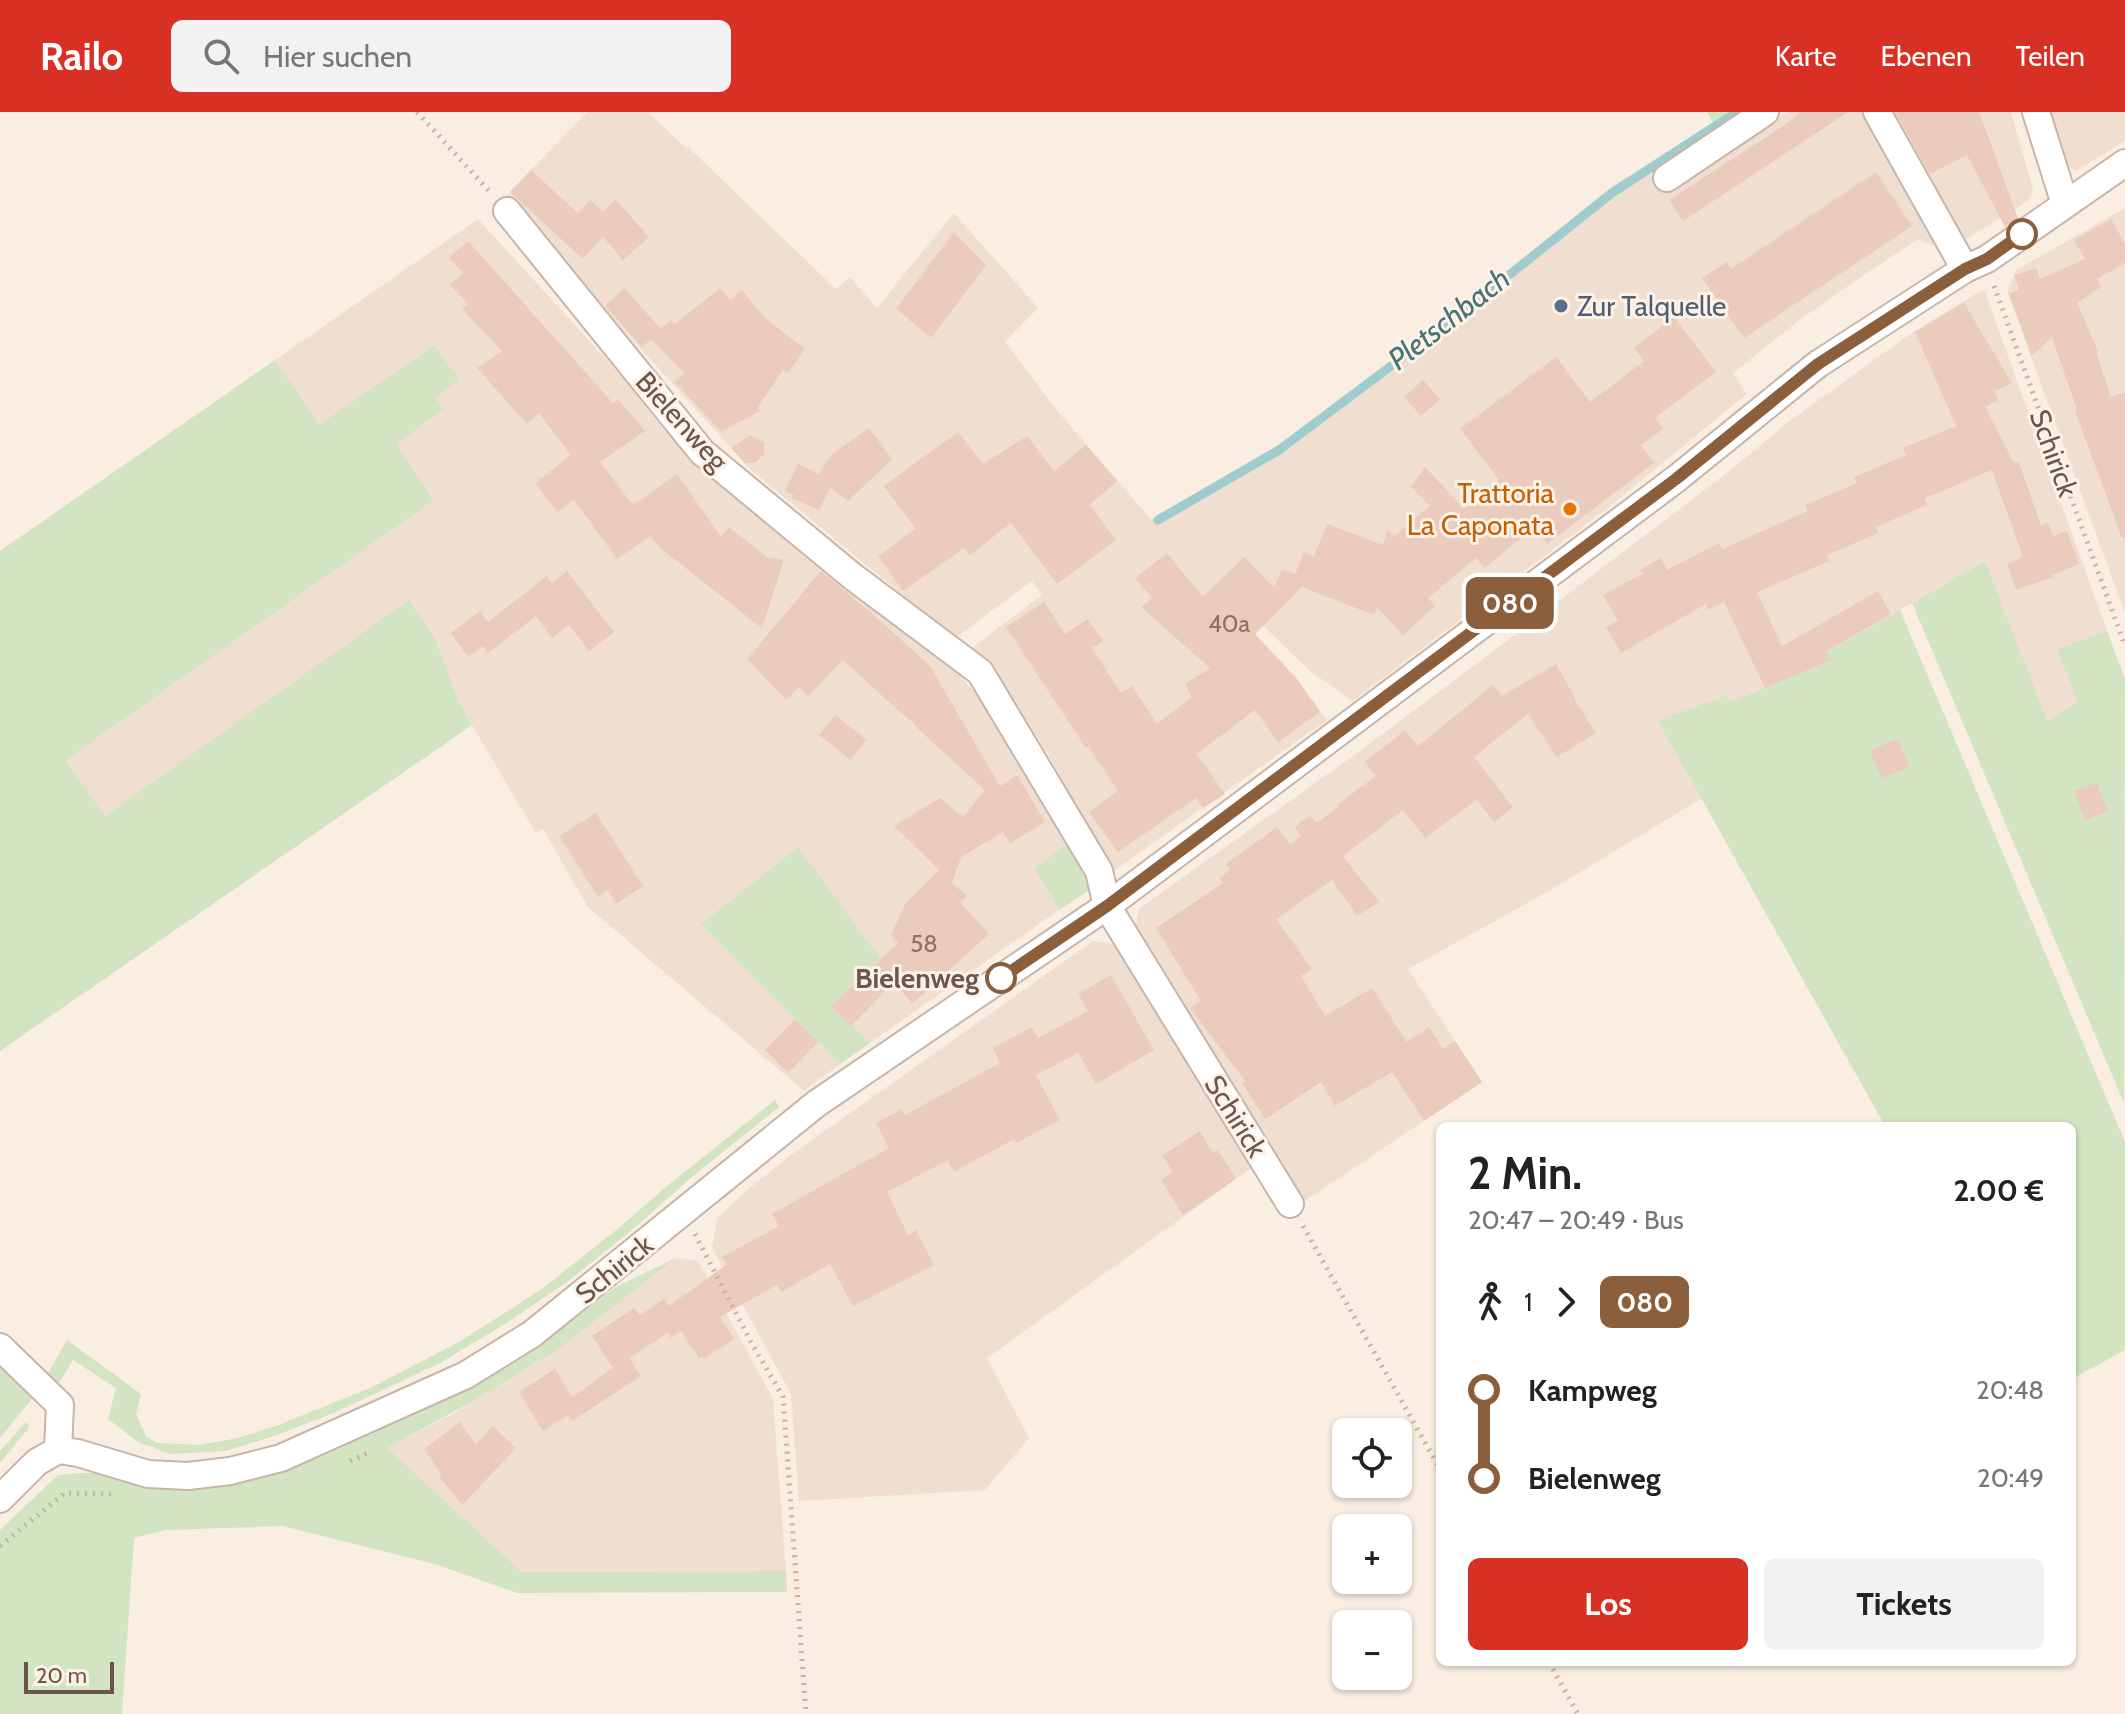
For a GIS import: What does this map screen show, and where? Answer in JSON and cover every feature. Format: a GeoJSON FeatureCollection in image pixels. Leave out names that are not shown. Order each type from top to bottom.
{"type":"FeatureCollection","features":[{"type":"Feature","properties":{"kind":"street"},"geometry":{"type":"LineString","coordinates":[[1667,178],[1765,112]]}},
{"type":"Feature","properties":{"kind":"street"},"geometry":{"type":"LineString","coordinates":[[1877,112],[1976,264]]}},
{"type":"Feature","properties":{"kind":"street"},"geometry":{"type":"LineString","coordinates":[[2036,112],[2065,204]]}},
{"type":"Feature","properties":{"kind":"street","name":"Schirick"},"geometry":{"type":"LineString","coordinates":[[58,1450],[148,1474],[188,1476],[230,1471],[281,1458],[466,1375],[532,1334],[816,1104],[1107,906],[1676,479],[1818,364],[1976,264],[2125,163]]}},
{"type":"Feature","properties":{"kind":"street","name":"Bielenweg"},"geometry":{"type":"LineString","coordinates":[[507,211],[702,452],[852,576],[980,672],[1099,871],[1107,906]]}},
{"type":"Feature","properties":{"kind":"street","name":"Schirick"},"geometry":{"type":"LineString","coordinates":[[1107,906],[1290,1204]]}},
{"type":"Feature","properties":{"kind":"street"},"geometry":{"type":"LineString","coordinates":[[0,1347],[60,1405],[58,1450],[37,1462],[0,1499]]}},
{"type":"Feature","properties":{"kind":"path"},"geometry":{"type":"LineString","coordinates":[[417,112],[507,211]]}},
{"type":"Feature","properties":{"kind":"path","name":"Schirick"},"geometry":{"type":"LineString","coordinates":[[1976,264],[1995,289],[2125,646]]}},
{"type":"Feature","properties":{"kind":"path"},"geometry":{"type":"LineString","coordinates":[[1290,1204],[1436,1462]]}},
{"type":"Feature","properties":{"kind":"path"},"geometry":{"type":"LineString","coordinates":[[684,1213],[783,1397],[806,1714]]}},
{"type":"Feature","properties":{"kind":"path"},"geometry":{"type":"LineString","coordinates":[[1551,1666],[1578,1714]]}},
{"type":"Feature","properties":{"kind":"shaded area"},"geometry":{"type":"Polygon","coordinates":[[[587,112],[648,112],[836,289],[850,277],[877,308],[954,213],[1038,308],[1005,342],[1060,414],[1157,526],[1282,453],[1615,196],[1650,173],[1665,194],[1788,112],[1869,112],[1947,252],[1919,239],[1798,321],[1733,373],[1747,394],[1609,507],[1353,701],[1311,672],[1228,592],[1219,597],[1297,679],[1327,720],[1112,872],[1049,756],[1004,686],[970,649],[1042,595],[1032,581],[955,638],[752,471],[506,196],[587,112]]]}},
{"type":"Feature","properties":{"kind":"shaded area"},"geometry":{"type":"Polygon","coordinates":[[[1888,112],[2011,112],[2033,190],[2029,200],[1962,242],[1888,112]]]}},
{"type":"Feature","properties":{"kind":"shaded area"},"geometry":{"type":"Polygon","coordinates":[[[2047,112],[2125,112],[2125,141],[2076,171],[2065,164],[2047,112]]]}},
{"type":"Feature","properties":{"kind":"shaded area"},"geometry":{"type":"Polygon","coordinates":[[[2125,208],[2125,613],[2007,291],[2016,270],[2125,208]]]}},
{"type":"Feature","properties":{"kind":"shaded area"},"geometry":{"type":"Polygon","coordinates":[[[478,219],[617,371],[692,461],[954,669],[983,702],[1032,778],[1068,844],[1034,868],[1059,910],[870,1043],[831,1006],[701,924],[840,1064],[804,1091],[588,907],[543,829],[536,833],[472,725],[460,704],[435,638],[410,601],[105,816],[66,760],[434,500],[395,444],[444,411],[435,397],[434,345],[320,424],[275,360],[478,219]]]}},
{"type":"Feature","properties":{"kind":"shaded area"},"geometry":{"type":"Polygon","coordinates":[[[1984,289],[2107,631],[2057,649],[2079,702],[2046,720],[1985,561],[1794,671],[1796,675],[1731,702],[1728,695],[1659,722],[1702,798],[1549,891],[1408,969],[1482,1082],[1303,1202],[1134,930],[1140,908],[1483,659],[1737,465],[1788,422],[1913,332],[1984,289]]]}},
{"type":"Feature","properties":{"kind":"shaded area"},"geometry":{"type":"Polygon","coordinates":[[[1093,941],[1116,944],[1254,1166],[987,1358],[1029,1438],[985,1490],[799,1501],[791,1394],[712,1248],[717,1218],[788,1157],[1093,941]]]}},
{"type":"Feature","properties":{"kind":"shaded area"},"geometry":{"type":"Polygon","coordinates":[[[676,1258],[698,1261],[773,1399],[786,1571],[522,1572],[386,1448],[451,1415],[559,1349],[676,1258]]]}},
{"type":"Feature","properties":{"kind":"green space"},"geometry":{"type":"Polygon","coordinates":[[[1707,112],[1744,112],[1615,196],[1282,453],[1157,526],[1151,520],[1277,447],[1457,312],[1610,188],[1713,123],[1707,112]]]}},
{"type":"Feature","properties":{"kind":"green space"},"geometry":{"type":"Polygon","coordinates":[[[434,345],[459,380],[435,397],[444,410],[396,444],[434,500],[66,760],[105,816],[409,600],[435,638],[460,704],[472,725],[0,1051],[0,551],[275,360],[320,424],[434,345]]]}},
{"type":"Feature","properties":{"kind":"green space"},"geometry":{"type":"Polygon","coordinates":[[[1985,561],[2047,720],[2078,702],[2057,649],[2107,631],[2125,679],[2124,1103],[1912,603],[1985,561]]]}},
{"type":"Feature","properties":{"kind":"green space"},"geometry":{"type":"Polygon","coordinates":[[[1900,610],[2125,1142],[2125,1350],[2076,1377],[2076,1122],[1883,1122],[1658,721],[1727,695],[1731,702],[1795,675],[1794,671],[1900,610]]]}},
{"type":"Feature","properties":{"kind":"green space"},"geometry":{"type":"Polygon","coordinates":[[[1068,844],[1092,888],[1059,910],[1034,868],[1068,844]]]}},
{"type":"Feature","properties":{"kind":"green space"},"geometry":{"type":"Polygon","coordinates":[[[798,847],[880,958],[831,1006],[870,1043],[840,1064],[701,924],[798,847]]]}},
{"type":"Feature","properties":{"kind":"green space"},"geometry":{"type":"Polygon","coordinates":[[[775,1100],[779,1107],[626,1235],[567,1282],[505,1324],[440,1363],[336,1412],[277,1435],[226,1451],[170,1454],[138,1442],[108,1419],[116,1388],[73,1360],[58,1385],[46,1377],[67,1340],[141,1394],[136,1414],[146,1436],[157,1443],[199,1445],[238,1438],[276,1426],[370,1388],[459,1342],[542,1289],[775,1100]]]}},
{"type":"Feature","properties":{"kind":"green space"},"geometry":{"type":"Polygon","coordinates":[[[676,1258],[559,1349],[472,1402],[387,1448],[522,1572],[786,1571],[787,1592],[517,1593],[438,1565],[282,1526],[166,1530],[134,1538],[122,1714],[0,1714],[0,1530],[58,1475],[93,1473],[166,1489],[228,1484],[282,1472],[446,1400],[555,1333],[616,1287],[676,1258]]]}},
{"type":"Feature","properties":{"kind":"green space"},"geometry":{"type":"Polygon","coordinates":[[[0,1363],[34,1396],[0,1438],[0,1363]]]}},
{"type":"Feature","properties":{"kind":"green space"},"geometry":{"type":"Polygon","coordinates":[[[25,1423],[29,1424],[28,1429],[0,1463],[0,1451],[25,1423]]]}},
{"type":"Feature","properties":{"kind":"building"},"geometry":{"type":"Polygon","coordinates":[[[1802,112],[1848,112],[1683,221],[1669,200],[1802,112]]]}},
{"type":"Feature","properties":{"kind":"building"},"geometry":{"type":"Polygon","coordinates":[[[1895,112],[1979,112],[2018,218],[2005,227],[1967,155],[1930,174],[1895,112]]]}},
{"type":"Feature","properties":{"kind":"building"},"geometry":{"type":"Polygon","coordinates":[[[531,170],[578,213],[590,200],[603,212],[615,199],[649,237],[623,260],[603,237],[583,259],[510,192],[531,170]]]}},
{"type":"Feature","properties":{"kind":"building"},"geometry":{"type":"Polygon","coordinates":[[[1876,172],[1912,226],[1744,338],[1702,278],[1727,262],[1731,269],[1876,172]]]}},
{"type":"Feature","properties":{"kind":"building"},"geometry":{"type":"Polygon","coordinates":[[[2111,219],[2125,244],[2125,263],[2097,279],[2101,287],[2077,303],[2098,351],[2111,397],[2125,392],[2125,538],[2122,538],[2075,411],[2052,337],[2032,356],[2009,294],[2019,290],[2014,275],[2036,268],[2040,279],[2085,259],[2074,240],[2111,219]]]}},
{"type":"Feature","properties":{"kind":"building"},"geometry":{"type":"Polygon","coordinates":[[[954,232],[986,265],[931,338],[896,309],[954,232]]]}},
{"type":"Feature","properties":{"kind":"building"},"geometry":{"type":"Polygon","coordinates":[[[468,241],[613,403],[618,399],[645,431],[600,462],[633,505],[677,474],[721,537],[729,527],[767,557],[784,560],[762,628],[660,548],[651,536],[617,559],[574,500],[557,512],[535,483],[571,455],[539,413],[527,424],[477,368],[502,351],[462,309],[468,304],[450,285],[463,273],[449,258],[468,241]]]}},
{"type":"Feature","properties":{"kind":"building"},"geometry":{"type":"Polygon","coordinates":[[[624,288],[661,329],[671,320],[675,324],[720,288],[730,300],[742,290],[764,317],[805,349],[788,373],[783,370],[758,407],[760,411],[721,432],[675,382],[684,373],[651,339],[642,347],[605,306],[624,288]]]}},
{"type":"Feature","properties":{"kind":"building"},"geometry":{"type":"Polygon","coordinates":[[[1964,303],[2012,383],[1995,391],[1998,400],[1985,407],[2014,463],[2019,462],[2041,526],[2048,523],[2053,536],[2067,531],[2079,564],[2016,590],[2007,564],[2023,557],[1992,470],[1925,498],[1927,505],[1876,527],[1878,533],[1827,555],[1829,561],[1757,592],[1782,646],[1878,591],[1891,614],[1826,652],[1831,660],[1765,688],[1724,602],[1708,610],[1706,604],[1621,653],[1606,627],[1618,621],[1603,595],[1642,574],[1640,570],[1661,558],[1667,570],[1719,543],[1722,549],[1808,511],[1805,505],[1857,483],[1854,477],[1906,455],[1903,448],[1956,426],[1915,332],[1964,303]]]}},
{"type":"Feature","properties":{"kind":"building"},"geometry":{"type":"Polygon","coordinates":[[[1674,317],[1716,372],[1655,418],[1663,429],[1641,445],[1654,463],[1547,544],[1534,527],[1485,568],[1476,558],[1428,598],[1435,606],[1403,635],[1377,607],[1374,615],[1302,587],[1255,634],[1297,679],[1320,712],[1278,742],[1255,710],[1197,754],[1225,794],[1203,808],[1196,798],[1118,852],[1089,812],[1118,791],[1006,627],[1044,602],[1065,634],[1088,619],[1103,641],[1092,648],[1121,693],[1132,686],[1157,724],[1192,697],[1185,684],[1210,668],[1141,607],[1152,598],[1135,578],[1167,553],[1203,597],[1244,557],[1274,588],[1282,569],[1295,574],[1304,552],[1314,556],[1327,524],[1383,545],[1388,530],[1394,536],[1430,506],[1411,487],[1425,467],[1464,509],[1499,480],[1460,429],[1556,357],[1590,402],[1644,361],[1634,348],[1674,317]]]}},
{"type":"Feature","properties":{"kind":"building"},"geometry":{"type":"Polygon","coordinates":[[[1423,380],[1440,399],[1421,416],[1404,397],[1423,380]]]}},
{"type":"Feature","properties":{"kind":"building"},"geometry":{"type":"Polygon","coordinates":[[[869,428],[892,459],[848,501],[830,488],[819,510],[792,498],[794,495],[785,491],[798,464],[819,474],[832,454],[869,428]]]}},
{"type":"Feature","properties":{"kind":"building"},"geometry":{"type":"Polygon","coordinates":[[[958,432],[983,464],[1027,436],[1054,471],[1086,445],[1117,481],[1090,505],[1116,540],[1057,584],[1011,523],[970,555],[964,548],[903,591],[878,556],[916,529],[884,486],[958,432]]]}},
{"type":"Feature","properties":{"kind":"building"},"geometry":{"type":"Polygon","coordinates":[[[750,435],[764,442],[764,454],[755,463],[745,463],[731,448],[750,435]]]}},
{"type":"Feature","properties":{"kind":"building"},"geometry":{"type":"Polygon","coordinates":[[[567,571],[614,632],[589,651],[569,625],[552,638],[536,616],[488,653],[483,646],[468,657],[451,633],[480,611],[488,622],[547,576],[552,583],[567,571]]]}},
{"type":"Feature","properties":{"kind":"building"},"geometry":{"type":"Polygon","coordinates":[[[821,571],[930,666],[1000,786],[1017,775],[1045,822],[1010,843],[1003,832],[961,857],[952,883],[967,896],[960,902],[989,934],[912,1004],[894,982],[851,1026],[831,1006],[898,943],[891,935],[905,904],[939,870],[894,826],[940,798],[963,817],[985,790],[843,660],[808,696],[799,687],[786,700],[747,659],[821,571]]]}},
{"type":"Feature","properties":{"kind":"building"},"geometry":{"type":"Polygon","coordinates":[[[1556,664],[1596,733],[1557,757],[1528,714],[1474,757],[1513,807],[1494,822],[1477,800],[1425,838],[1403,810],[1343,856],[1379,902],[1357,916],[1332,880],[1276,919],[1312,969],[1301,976],[1325,1016],[1372,988],[1407,1042],[1429,1027],[1443,1049],[1455,1041],[1482,1082],[1424,1121],[1392,1072],[1335,1106],[1321,1082],[1265,1119],[1242,1083],[1245,1081],[1190,1008],[1201,1001],[1156,928],[1223,883],[1219,878],[1230,870],[1226,864],[1277,827],[1290,845],[1301,836],[1295,827],[1310,815],[1317,823],[1376,776],[1365,762],[1405,730],[1418,746],[1493,685],[1502,696],[1556,664]]]}},
{"type":"Feature","properties":{"kind":"building"},"geometry":{"type":"Polygon","coordinates":[[[835,715],[866,740],[851,760],[819,735],[835,715]]]}},
{"type":"Feature","properties":{"kind":"building"},"geometry":{"type":"Polygon","coordinates":[[[1898,739],[1909,767],[1881,778],[1870,750],[1898,739]]]}},
{"type":"Feature","properties":{"kind":"building"},"geometry":{"type":"Polygon","coordinates":[[[2097,783],[2108,812],[2085,820],[2074,791],[2097,783]]]}},
{"type":"Feature","properties":{"kind":"building"},"geometry":{"type":"Polygon","coordinates":[[[596,813],[643,886],[616,904],[608,890],[598,897],[559,836],[596,813]]]}},
{"type":"Feature","properties":{"kind":"building"},"geometry":{"type":"Polygon","coordinates":[[[1111,975],[1154,1050],[1096,1084],[1078,1053],[1036,1075],[1060,1120],[1016,1143],[1014,1139],[954,1172],[948,1160],[887,1192],[908,1235],[916,1230],[934,1265],[853,1306],[830,1264],[781,1292],[777,1285],[720,1317],[734,1339],[703,1359],[699,1358],[681,1331],[671,1338],[668,1333],[629,1358],[641,1376],[572,1421],[568,1415],[543,1431],[519,1392],[555,1369],[572,1397],[613,1368],[592,1336],[634,1308],[640,1315],[664,1299],[669,1306],[727,1264],[722,1257],[779,1226],[772,1214],[889,1148],[876,1123],[902,1109],[905,1115],[1000,1063],[993,1048],[1032,1027],[1038,1038],[1088,1011],[1078,994],[1111,975]]]}},
{"type":"Feature","properties":{"kind":"building"},"geometry":{"type":"Polygon","coordinates":[[[795,1019],[818,1042],[788,1073],[765,1050],[795,1019]]]}},
{"type":"Feature","properties":{"kind":"building"},"geometry":{"type":"Polygon","coordinates":[[[1200,1131],[1213,1153],[1218,1150],[1236,1179],[1183,1215],[1161,1180],[1173,1172],[1162,1156],[1200,1131]]]}},
{"type":"Feature","properties":{"kind":"building"},"geometry":{"type":"Polygon","coordinates":[[[460,1422],[476,1444],[493,1426],[516,1448],[462,1505],[439,1476],[441,1474],[424,1449],[460,1422]]]}},
{"type":"Feature","properties":{"kind":"waterway","name":"Pletschbach"},"geometry":{"type":"LineString","coordinates":[[1158,520],[1279,450],[1459,315],[1612,193],[1737,112]]}},
{"type":"Feature","properties":{"kind":"bus line","name":"080"},"geometry":{"type":"LineString","coordinates":[[1001,978],[1107,906],[1676,479],[1818,364],[2022,234]]}},
{"type":"Feature","properties":{"kind":"place","name":"Zur Talquelle"},"geometry":{"type":"Point","coordinates":[1561,306]}},
{"type":"Feature","properties":{"kind":"place","name":"Trattoria La Caponata"},"geometry":{"type":"Point","coordinates":[1570,509]}},
{"type":"Feature","properties":{"kind":"place","name":"Bielenweg"},"geometry":{"type":"Point","coordinates":[1001,978]}}]}
